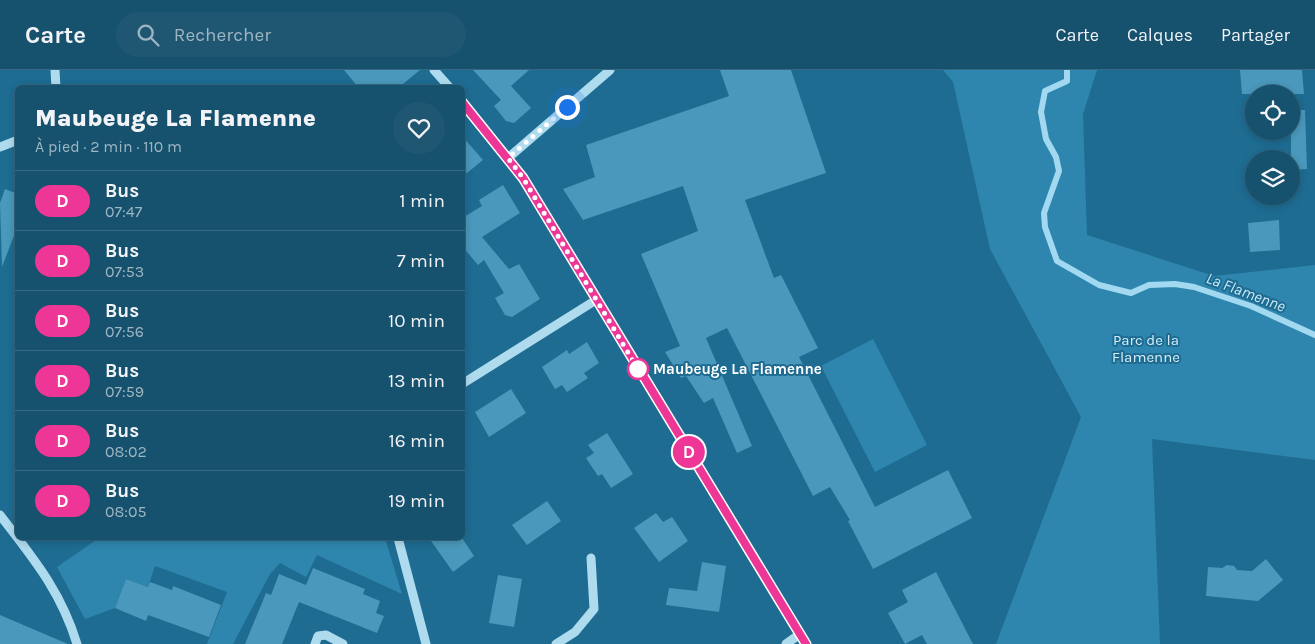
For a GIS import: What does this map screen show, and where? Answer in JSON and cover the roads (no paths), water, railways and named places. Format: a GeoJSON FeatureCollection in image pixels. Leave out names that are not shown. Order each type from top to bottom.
{"type":"FeatureCollection","features":[{"type":"Feature","properties":{"kind":"street"},"geometry":{"type":"LineString","coordinates":[[55,70],[56,85]]}},
{"type":"Feature","properties":{"kind":"street"},"geometry":{"type":"LineString","coordinates":[[434,70],[447,85]]}},
{"type":"Feature","properties":{"kind":"street"},"geometry":{"type":"LineString","coordinates":[[508,158],[610,70]]}},
{"type":"Feature","properties":{"kind":"street"},"geometry":{"type":"LineString","coordinates":[[465,106],[523,178],[806,644]]}},
{"type":"Feature","properties":{"kind":"street"},"geometry":{"type":"LineString","coordinates":[[0,146],[15,141]]}},
{"type":"Feature","properties":{"kind":"street"},"geometry":{"type":"LineString","coordinates":[[465,382],[596,300]]}},
{"type":"Feature","properties":{"kind":"street"},"geometry":{"type":"LineString","coordinates":[[0,515],[15,535]]}},
{"type":"Feature","properties":{"kind":"street"},"geometry":{"type":"LineString","coordinates":[[19,540],[49,580],[61,600],[78,644]]}},
{"type":"Feature","properties":{"kind":"street"},"geometry":{"type":"LineString","coordinates":[[399,540],[426,644]]}},
{"type":"Feature","properties":{"kind":"street"},"geometry":{"type":"LineString","coordinates":[[556,644],[575,632],[594,609],[591,558]]}},
{"type":"Feature","properties":{"kind":"street"},"geometry":{"type":"LineString","coordinates":[[786,644],[800,634]]}},
{"type":"Feature","properties":{"kind":"street"},"geometry":{"type":"LineString","coordinates":[[315,644],[318,636],[326,635],[343,644]]}},
{"type":"Feature","properties":{"kind":"waterway","name":"La Flamenne"},"geometry":{"type":"LineString","coordinates":[[1067,70],[1067,81],[1045,91],[1041,112],[1046,139],[1056,157],[1059,171],[1044,213],[1045,227],[1057,261],[1099,285],[1131,293],[1149,285],[1175,284],[1194,287],[1251,306],[1315,335]]}},
{"type":"Feature","properties":{"kind":"place","name":"Maubeuge La Flamenne"},"geometry":{"type":"Point","coordinates":[638,369]}},
{"type":"Feature","properties":{"kind":"park label","name":"Parc de la Flamenne"},"geometry":{"type":"Point","coordinates":[1146,348]}}]}
